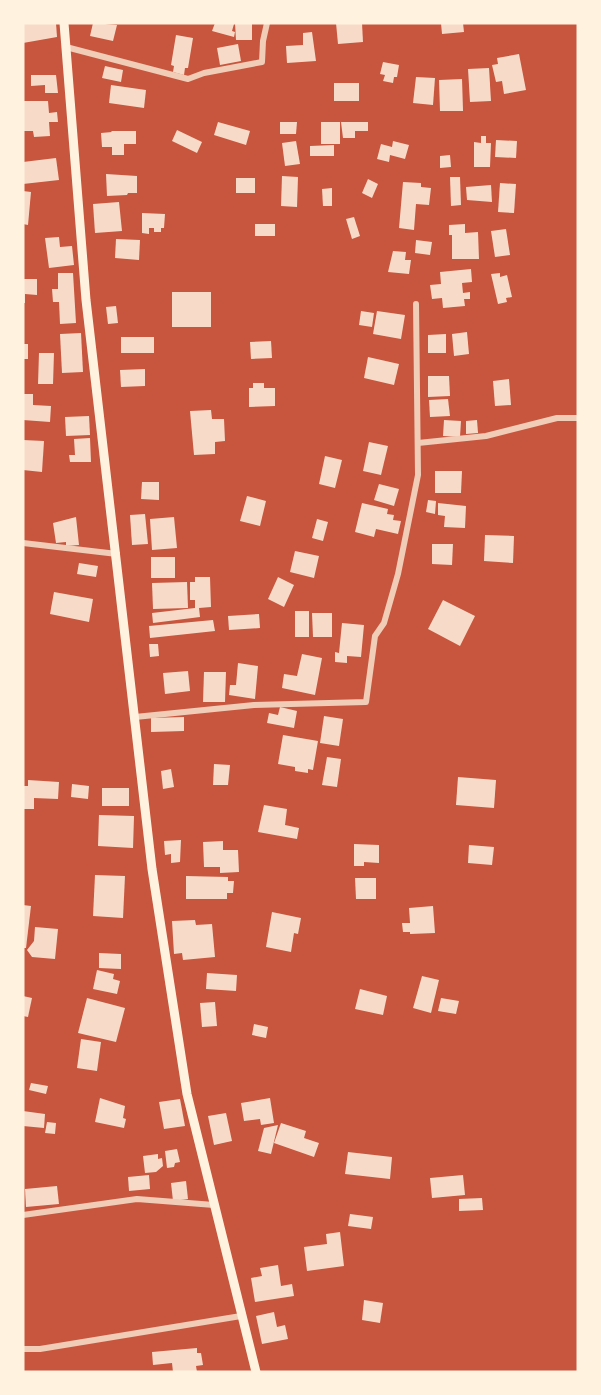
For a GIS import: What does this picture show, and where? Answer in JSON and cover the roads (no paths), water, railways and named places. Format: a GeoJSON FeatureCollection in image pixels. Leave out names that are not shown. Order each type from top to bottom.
{"type":"FeatureCollection","features":[{"type":"Feature","properties":{"kind":"main road"},"geometry":{"type":"LineString","coordinates":[[64,23],[86,300],[152,869],[187,1094],[256,1372]]}},
{"type":"Feature","properties":{"kind":"street"},"geometry":{"type":"LineString","coordinates":[[66,47],[188,79],[204,73],[262,62],[267,23]]}},
{"type":"Feature","properties":{"kind":"street"},"geometry":{"type":"LineString","coordinates":[[135,717],[254,705],[366,702],[375,636],[384,623],[418,475],[416,304]]}},
{"type":"Feature","properties":{"kind":"street"},"geometry":{"type":"LineString","coordinates":[[418,443],[486,436],[557,418],[578,418]]}},
{"type":"Feature","properties":{"kind":"street"},"geometry":{"type":"LineString","coordinates":[[23,543],[117,554]]}},
{"type":"Feature","properties":{"kind":"street"},"geometry":{"type":"LineString","coordinates":[[23,1215],[137,1199],[214,1205]]}},
{"type":"Feature","properties":{"kind":"street"},"geometry":{"type":"LineString","coordinates":[[23,1349],[40,1349],[241,1316]]}}]}
